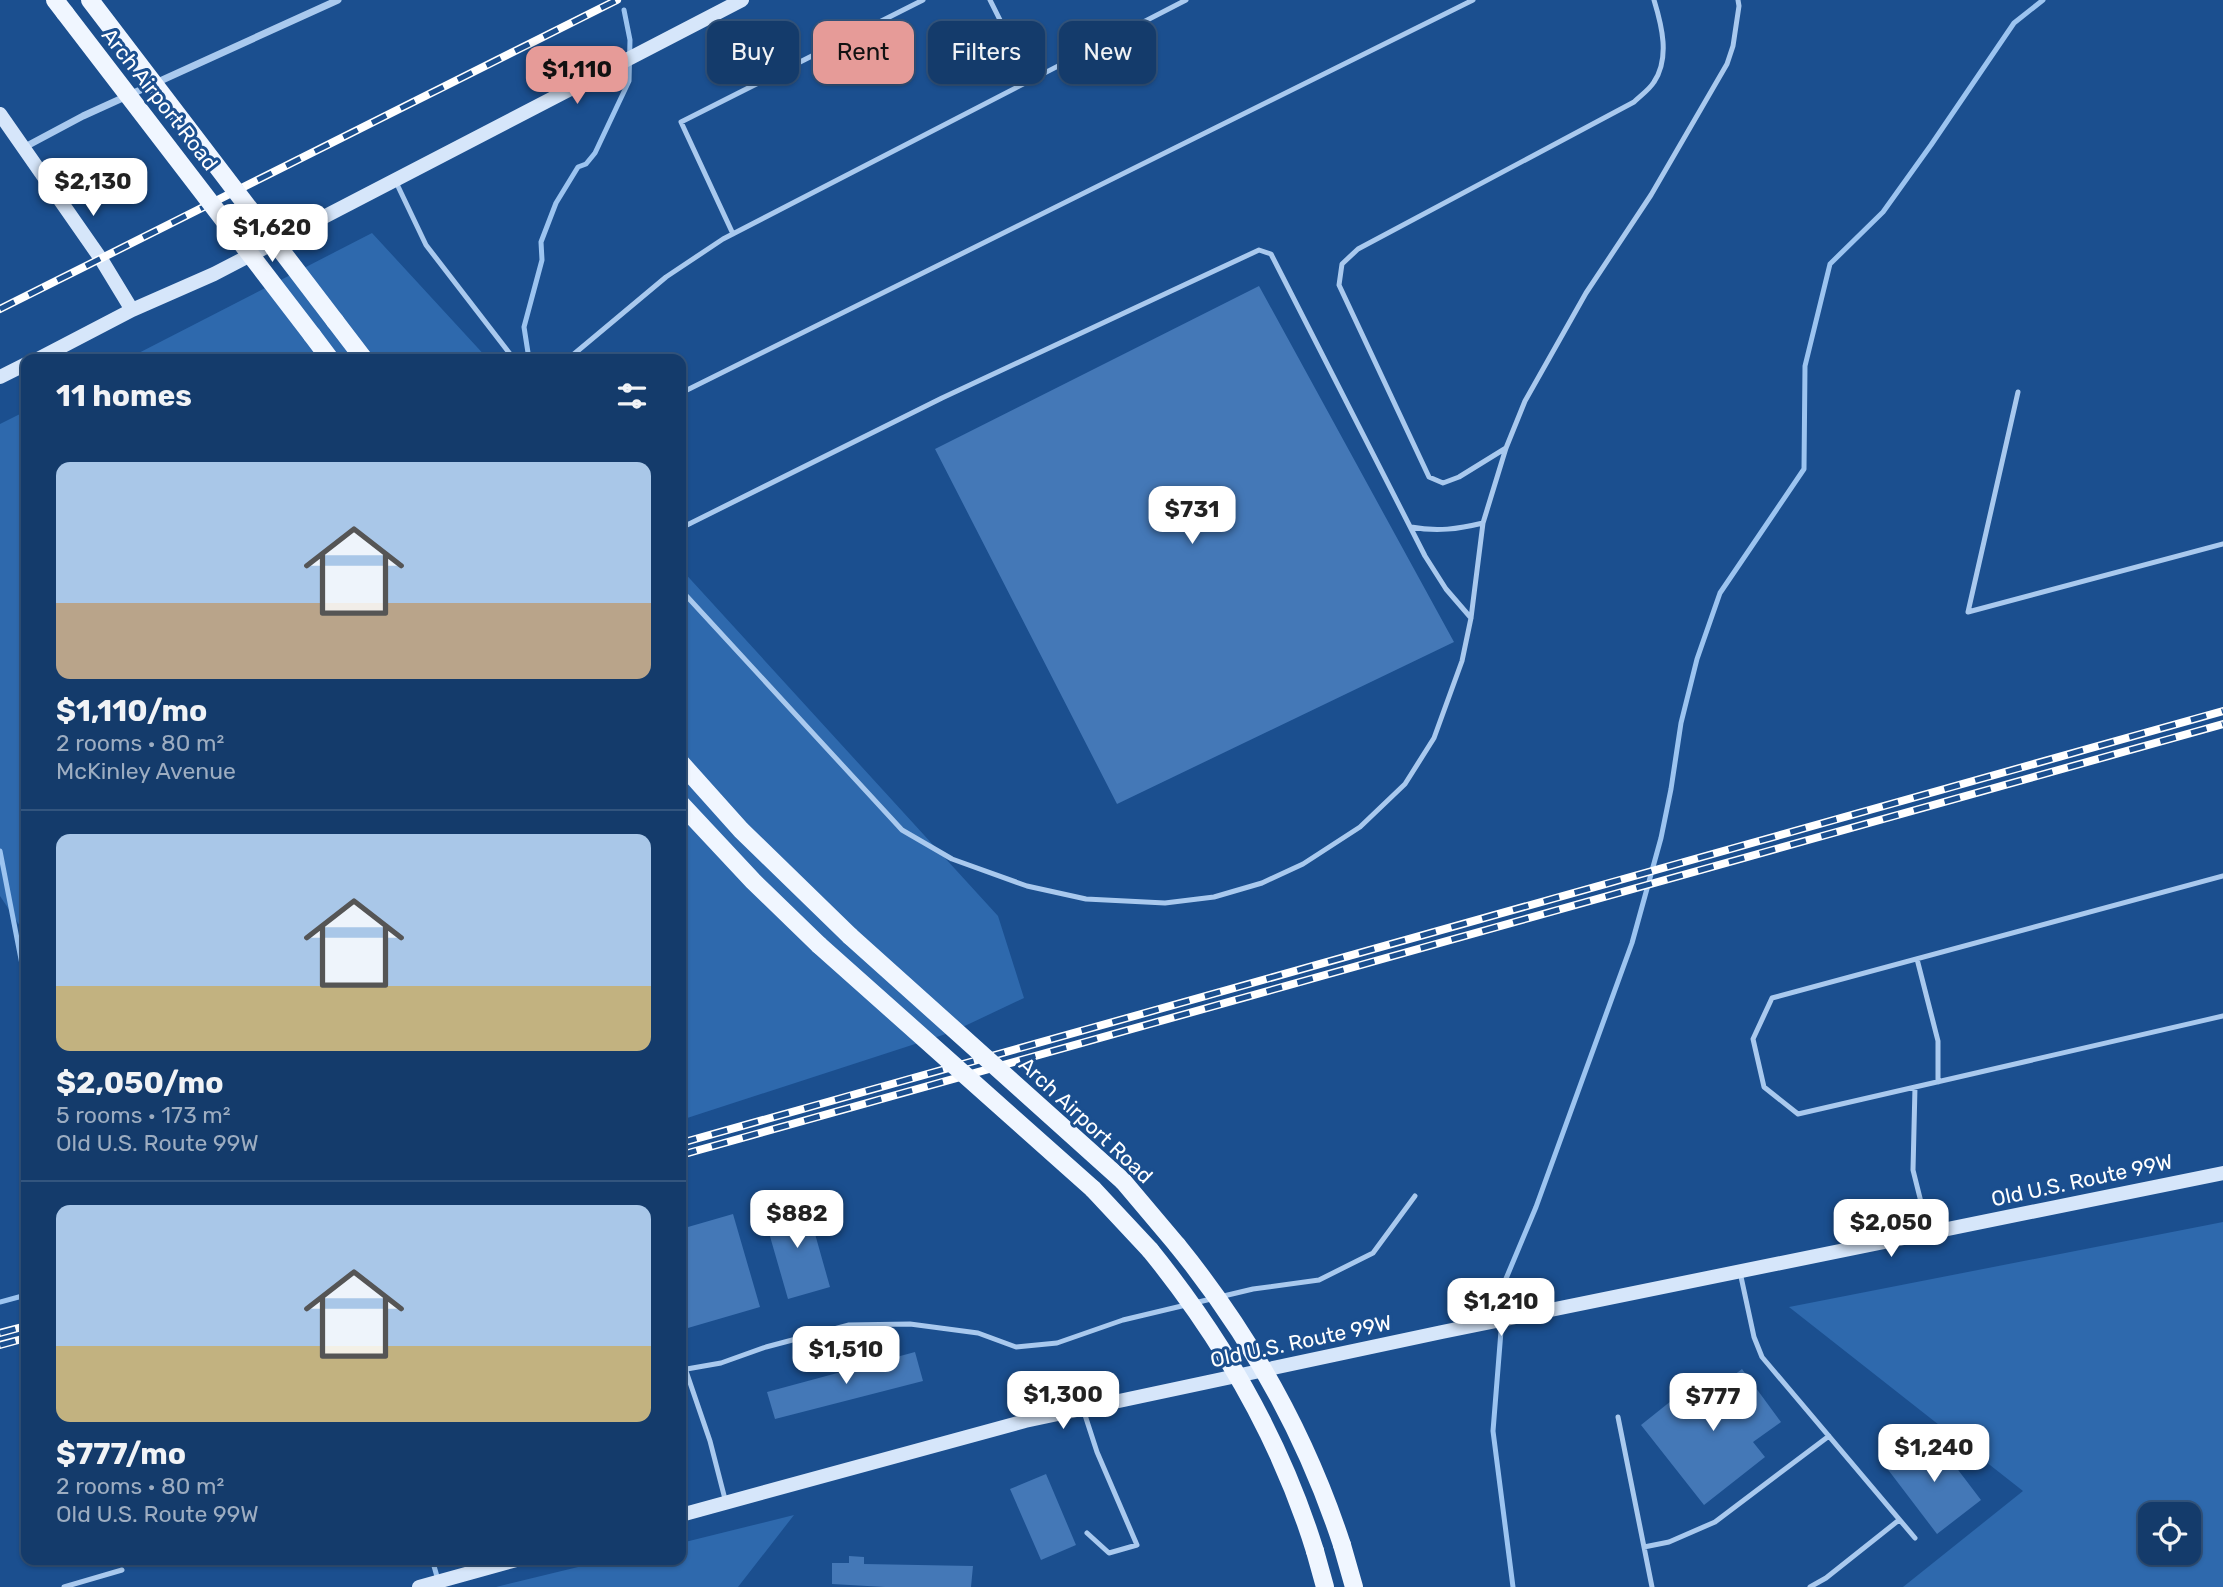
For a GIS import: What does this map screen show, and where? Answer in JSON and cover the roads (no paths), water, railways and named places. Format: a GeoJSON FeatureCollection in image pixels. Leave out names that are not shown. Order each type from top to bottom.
{"type":"FeatureCollection","features":[{"type":"Feature","properties":{"kind":"main road","name":"Arch Airport Road"},"geometry":{"type":"LineString","coordinates":[[90,0],[360,354]]}},
{"type":"Feature","properties":{"kind":"main road"},"geometry":{"type":"LineString","coordinates":[[48,354],[132,310],[214,274],[742,0]]}},
{"type":"Feature","properties":{"kind":"main road","name":"Arch Airport Road"},"geometry":{"type":"LineString","coordinates":[[60,6],[326,354]]}},
{"type":"Feature","properties":{"kind":"main road"},"geometry":{"type":"LineString","coordinates":[[0,114],[101,259],[132,310]]}},
{"type":"Feature","properties":{"kind":"main road"},"geometry":{"type":"LineString","coordinates":[[0,377],[21,366]]}},
{"type":"Feature","properties":{"kind":"main road","name":"Arch Airport Road"},"geometry":{"type":"LineString","coordinates":[[686,769],[741,830],[850,936],[1124,1181],[1177,1245],[1212,1289],[1251,1346],[1308,1456],[1342,1545],[1354,1587]]}},
{"type":"Feature","properties":{"kind":"main road"},"geometry":{"type":"LineString","coordinates":[[686,809],[818,945],[1093,1189],[1150,1250],[1184,1292],[1249,1395],[1289,1476],[1325,1587]]}},
{"type":"Feature","properties":{"kind":"main road","name":"Old U.S. Route 99W"},"geometry":{"type":"LineString","coordinates":[[686,1514],[1025,1421],[1443,1332],[2223,1173]]}},
{"type":"Feature","properties":{"kind":"main road"},"geometry":{"type":"LineString","coordinates":[[419,1587],[498,1565]]}},
{"type":"Feature","properties":{"kind":"street"},"geometry":{"type":"LineString","coordinates":[[23,148],[83,116],[338,0]]}},
{"type":"Feature","properties":{"kind":"lane"},"geometry":{"type":"LineString","coordinates":[[733,234],[681,122],[923,0]]}},
{"type":"Feature","properties":{"kind":"lane"},"geometry":{"type":"LineString","coordinates":[[990,0],[1000,21]]}},
{"type":"Feature","properties":{"kind":"lane"},"geometry":{"type":"LineString","coordinates":[[1045,72],[1186,0]]}},
{"type":"Feature","properties":{"kind":"lane"},"geometry":{"type":"LineString","coordinates":[[686,391],[1473,0]]}},
{"type":"Feature","properties":{"kind":"lane"},"geometry":{"type":"LineString","coordinates":[[1506,448],[1451,480],[1443,483],[1429,477],[1339,285],[1342,264],[1359,249],[1634,102],[1654,83],[1663,62],[1663,38],[1654,0]]}},
{"type":"Feature","properties":{"kind":"lane"},"geometry":{"type":"LineString","coordinates":[[686,595],[902,830],[952,859],[1027,886],[1086,899],[1165,904],[1214,897],[1262,883],[1303,864],[1360,827],[1405,784],[1434,738],[1462,661],[1471,618],[1483,523],[1506,448],[1525,401],[1586,293],[1651,195],[1727,64],[1734,46],[1740,6],[1738,0]]}},
{"type":"Feature","properties":{"kind":"lane"},"geometry":{"type":"LineString","coordinates":[[574,354],[666,277],[733,234],[1022,84]]}},
{"type":"Feature","properties":{"kind":"lane"},"geometry":{"type":"LineString","coordinates":[[395,180],[426,245],[510,354]]}},
{"type":"Feature","properties":{"kind":"lane"},"geometry":{"type":"LineString","coordinates":[[686,526],[942,398],[1259,250],[1271,254],[1411,527],[1446,589],[1471,618]]}},
{"type":"Feature","properties":{"kind":"lane"},"geometry":{"type":"LineString","coordinates":[[2018,392],[1968,612],[2223,544]]}},
{"type":"Feature","properties":{"kind":"lane"},"geometry":{"type":"LineString","coordinates":[[1411,527],[1430,531],[1455,530],[1483,523]]}},
{"type":"Feature","properties":{"kind":"lane"},"geometry":{"type":"LineString","coordinates":[[2223,876],[1772,998],[1753,1039],[1764,1087],[1798,1114],[2223,1016]]}},
{"type":"Feature","properties":{"kind":"lane"},"geometry":{"type":"LineString","coordinates":[[1917,959],[1938,1041],[1938,1082]]}},
{"type":"Feature","properties":{"kind":"lane"},"geometry":{"type":"LineString","coordinates":[[1915,1087],[1913,1170],[1929,1233]]}},
{"type":"Feature","properties":{"kind":"lane"},"geometry":{"type":"LineString","coordinates":[[686,1370],[849,1325],[924,1325],[978,1333],[1016,1347],[1057,1343],[1123,1321],[1253,1289],[1319,1280],[1373,1253],[1415,1196]]}},
{"type":"Feature","properties":{"kind":"lane"},"geometry":{"type":"LineString","coordinates":[[1740,1272],[1754,1337],[1762,1357],[1915,1538]]}},
{"type":"Feature","properties":{"kind":"lane"},"geometry":{"type":"LineString","coordinates":[[686,1379],[710,1441],[726,1503]]}},
{"type":"Feature","properties":{"kind":"lane"},"geometry":{"type":"LineString","coordinates":[[1083,1409],[1097,1452],[1137,1545],[1109,1553],[1087,1533]]}},
{"type":"Feature","properties":{"kind":"lane"},"geometry":{"type":"LineString","coordinates":[[1618,1417],[1652,1587]]}},
{"type":"Feature","properties":{"kind":"lane"},"geometry":{"type":"LineString","coordinates":[[1644,1547],[1669,1542],[1715,1522],[1829,1436]]}},
{"type":"Feature","properties":{"kind":"lane"},"geometry":{"type":"LineString","coordinates":[[1810,1587],[1826,1578],[1899,1520]]}},
{"type":"Feature","properties":{"kind":"lane"},"geometry":{"type":"LineString","coordinates":[[64,1587],[122,1570]]}},
{"type":"Feature","properties":{"kind":"waterway"},"geometry":{"type":"LineString","coordinates":[[1513,1587],[1493,1431],[1505,1281],[1536,1207],[1632,943],[1661,838],[1681,723],[1697,659],[1720,593],[1804,469],[1805,366],[1830,264],[1883,212],[2014,23],[2043,0]]}},
{"type":"Feature","properties":{"kind":"waterway"},"geometry":{"type":"LineString","coordinates":[[528,354],[524,327],[542,260],[541,242],[556,203],[578,167],[586,164],[595,153],[629,81],[630,40],[624,10]]}},
{"type":"Feature","properties":{"kind":"waterway"},"geometry":{"type":"LineString","coordinates":[[0,851],[21,959]]}},
{"type":"Feature","properties":{"kind":"waterway"},"geometry":{"type":"LineString","coordinates":[[0,1302],[21,1296]]}},
{"type":"Feature","properties":{"kind":"waterway"},"geometry":{"type":"LineString","coordinates":[[434,1565],[438,1580]]}},
{"type":"Feature","properties":{"kind":"railway"},"geometry":{"type":"LineString","coordinates":[[0,309],[617,0]]}},
{"type":"Feature","properties":{"kind":"railway"},"geometry":{"type":"LineString","coordinates":[[686,1142],[2223,711]]}},
{"type":"Feature","properties":{"kind":"railway"},"geometry":{"type":"LineString","coordinates":[[686,1154],[2223,724]]}},
{"type":"Feature","properties":{"kind":"railway"},"geometry":{"type":"LineString","coordinates":[[0,1333],[21,1327]]}},
{"type":"Feature","properties":{"kind":"railway"},"geometry":{"type":"LineString","coordinates":[[0,1345],[21,1339]]}}]}
